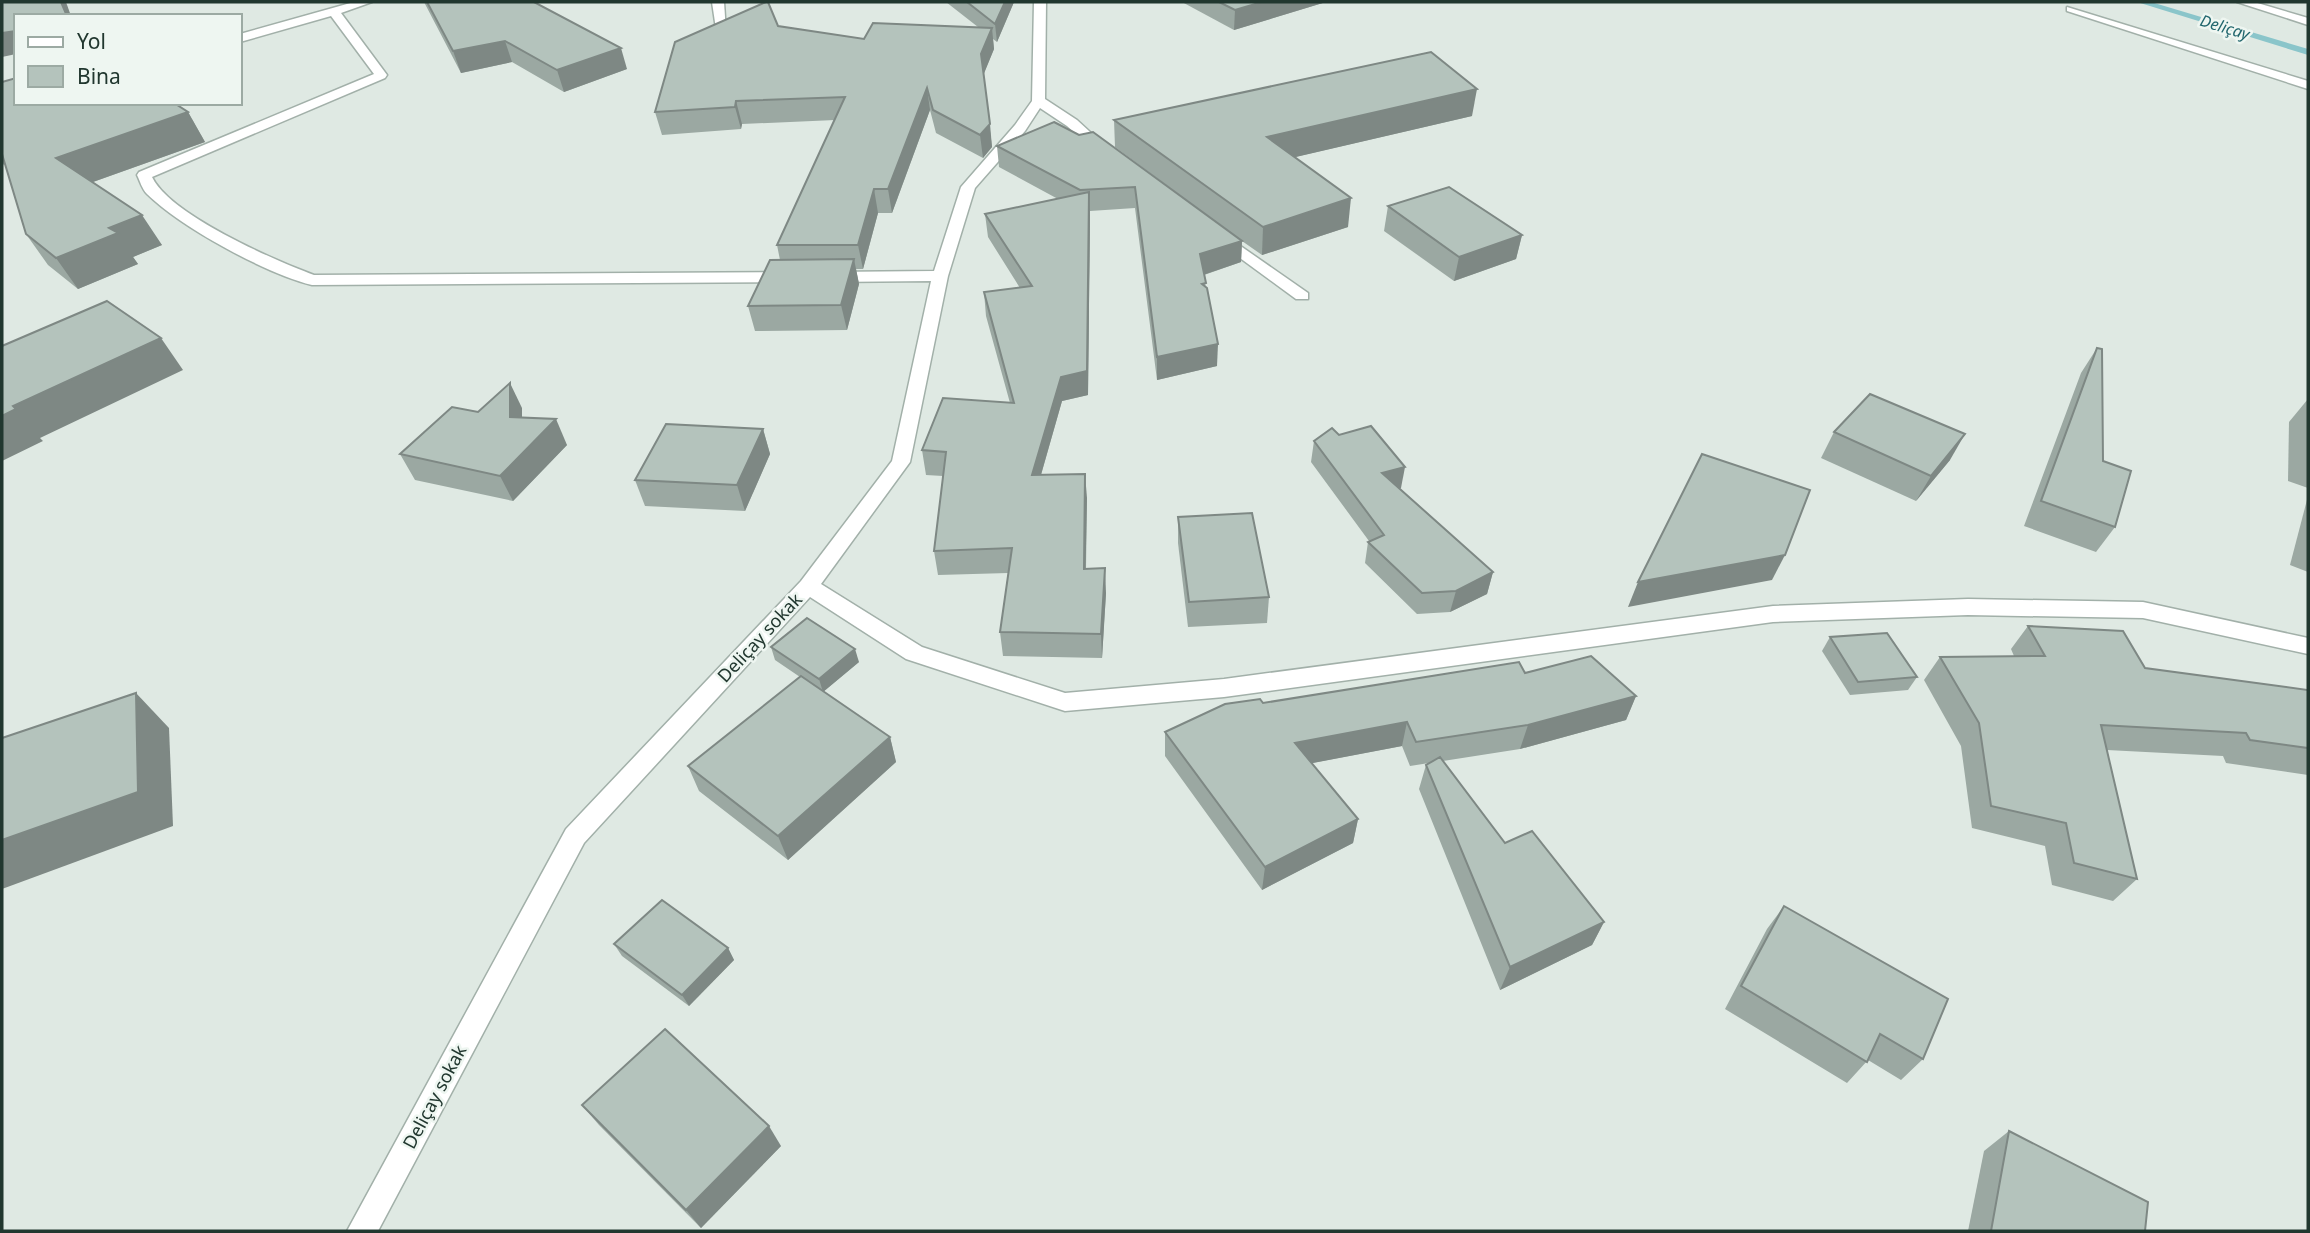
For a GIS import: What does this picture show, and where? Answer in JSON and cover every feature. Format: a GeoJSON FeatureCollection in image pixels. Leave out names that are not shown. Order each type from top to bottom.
{"type":"FeatureCollection","features":[{"type":"Feature","properties":{"kind":"street"},"geometry":{"type":"LineString","coordinates":[[242,37],[366,2]]}},
{"type":"Feature","properties":{"kind":"street"},"geometry":{"type":"LineString","coordinates":[[718,2],[722,29]]}},
{"type":"Feature","properties":{"kind":"street"},"geometry":{"type":"LineString","coordinates":[[1040,2],[1038,101],[1072,123],[1118,163]]}},
{"type":"Feature","properties":{"kind":"street"},"geometry":{"type":"LineString","coordinates":[[2243,2],[2308,22]]}},
{"type":"Feature","properties":{"kind":"street"},"geometry":{"type":"LineString","coordinates":[[2071,9],[2308,85]]}},
{"type":"Feature","properties":{"kind":"street"},"geometry":{"type":"LineString","coordinates":[[333,10],[381,75],[144,175],[151,190],[189,219],[266,262],[312,280],[940,276]]}},
{"type":"Feature","properties":{"kind":"street","name":"Deliçay sokak"},"geometry":{"type":"LineString","coordinates":[[362,1231],[575,836],[808,586],[901,462],[940,276],[968,187],[1020,128],[1038,101]]}},
{"type":"Feature","properties":{"kind":"street"},"geometry":{"type":"LineString","coordinates":[[1205,226],[1302,296]]}},
{"type":"Feature","properties":{"kind":"street"},"geometry":{"type":"LineString","coordinates":[[808,586],[914,653],[1065,702],[1224,688],[1773,614],[1968,607],[2143,610],[2308,646]]}},
{"type":"Feature","properties":{"kind":"building"},"geometry":{"type":"Polygon","coordinates":[[[2,2],[61,2],[66,14],[14,14],[14,31],[2,33],[2,2]]]}},
{"type":"Feature","properties":{"kind":"building"},"geometry":{"type":"Polygon","coordinates":[[[427,2],[534,2],[621,48],[557,70],[505,41],[453,51],[427,2]]]}},
{"type":"Feature","properties":{"kind":"building"},"geometry":{"type":"Polygon","coordinates":[[[766,2],[778,26],[864,39],[873,23],[992,28],[981,54],[990,124],[980,135],[933,110],[927,88],[888,189],[874,189],[858,245],[777,245],[845,97],[736,101],[735,107],[655,112],[675,42],[766,2]]]}},
{"type":"Feature","properties":{"kind":"building"},"geometry":{"type":"Polygon","coordinates":[[[967,2],[1005,2],[995,24],[967,2]]]}},
{"type":"Feature","properties":{"kind":"building"},"geometry":{"type":"Polygon","coordinates":[[[1219,2],[1262,2],[1235,10],[1219,2]]]}},
{"type":"Feature","properties":{"kind":"building"},"geometry":{"type":"Polygon","coordinates":[[[1431,52],[1477,89],[1267,137],[1351,198],[1263,227],[1114,120],[1431,52]]]}},
{"type":"Feature","properties":{"kind":"building"},"geometry":{"type":"Polygon","coordinates":[[[14,79],[14,105],[177,105],[188,112],[56,158],[142,215],[109,228],[118,233],[56,258],[26,234],[2,154],[2,82],[14,79]]]}},
{"type":"Feature","properties":{"kind":"building"},"geometry":{"type":"Polygon","coordinates":[[[1054,122],[1079,135],[1093,132],[1242,241],[1200,254],[1206,283],[1202,284],[1207,288],[1218,344],[1157,357],[1135,187],[1080,190],[997,146],[1054,122]]]}},
{"type":"Feature","properties":{"kind":"building"},"geometry":{"type":"Polygon","coordinates":[[[1449,187],[1522,235],[1459,257],[1388,206],[1449,187]]]}},
{"type":"Feature","properties":{"kind":"building"},"geometry":{"type":"Polygon","coordinates":[[[1089,192],[1087,371],[1061,377],[1032,475],[1085,474],[1084,569],[1105,568],[1101,634],[1000,632],[1012,548],[934,551],[946,452],[922,450],[943,398],[1014,403],[984,292],[1032,286],[985,214],[1089,192]]]}},
{"type":"Feature","properties":{"kind":"building"},"geometry":{"type":"Polygon","coordinates":[[[854,259],[841,305],[748,306],[770,260],[854,259]]]}},
{"type":"Feature","properties":{"kind":"building"},"geometry":{"type":"Polygon","coordinates":[[[107,301],[161,338],[13,406],[16,409],[2,416],[2,346],[107,301]]]}},
{"type":"Feature","properties":{"kind":"building"},"geometry":{"type":"Polygon","coordinates":[[[2097,348],[2102,349],[2103,461],[2131,471],[2115,527],[2041,501],[2097,348]]]}},
{"type":"Feature","properties":{"kind":"building"},"geometry":{"type":"Polygon","coordinates":[[[510,383],[510,417],[556,419],[500,476],[400,454],[452,407],[478,412],[510,383]]]}},
{"type":"Feature","properties":{"kind":"building"},"geometry":{"type":"Polygon","coordinates":[[[1870,394],[1965,434],[1931,476],[1834,432],[1870,394]]]}},
{"type":"Feature","properties":{"kind":"building"},"geometry":{"type":"Polygon","coordinates":[[[666,424],[763,429],[737,485],[635,480],[666,424]]]}},
{"type":"Feature","properties":{"kind":"building"},"geometry":{"type":"Polygon","coordinates":[[[1371,426],[1405,467],[1382,473],[1493,572],[1456,591],[1422,593],[1368,542],[1384,535],[1314,441],[1332,428],[1339,435],[1371,426]]]}},
{"type":"Feature","properties":{"kind":"building"},"geometry":{"type":"Polygon","coordinates":[[[1702,454],[1810,490],[1785,555],[1638,582],[1702,454]]]}},
{"type":"Feature","properties":{"kind":"building"},"geometry":{"type":"Polygon","coordinates":[[[1252,513],[1269,597],[1189,602],[1178,517],[1252,513]]]}},
{"type":"Feature","properties":{"kind":"building"},"geometry":{"type":"Polygon","coordinates":[[[807,618],[855,649],[819,679],[771,647],[807,618]]]}},
{"type":"Feature","properties":{"kind":"building"},"geometry":{"type":"Polygon","coordinates":[[[2028,626],[2123,631],[2145,668],[2308,690],[2308,748],[2250,740],[2246,733],[2101,725],[2137,879],[2074,863],[2066,823],[1991,806],[1979,723],[1940,657],[2045,656],[2028,626]]]}},
{"type":"Feature","properties":{"kind":"building"},"geometry":{"type":"Polygon","coordinates":[[[1887,633],[1917,677],[1858,682],[1830,637],[1887,633]]]}},
{"type":"Feature","properties":{"kind":"building"},"geometry":{"type":"Polygon","coordinates":[[[1591,656],[1636,696],[1528,725],[1416,742],[1407,722],[1295,743],[1358,819],[1265,867],[1165,732],[1225,704],[1260,699],[1263,703],[1519,662],[1525,673],[1591,656]]]}},
{"type":"Feature","properties":{"kind":"building"},"geometry":{"type":"Polygon","coordinates":[[[801,676],[890,737],[778,836],[688,766],[801,676]]]}},
{"type":"Feature","properties":{"kind":"building"},"geometry":{"type":"Polygon","coordinates":[[[136,693],[138,792],[2,840],[2,738],[136,693]]]}},
{"type":"Feature","properties":{"kind":"building"},"geometry":{"type":"Polygon","coordinates":[[[1440,757],[1505,843],[1532,831],[1604,922],[1510,967],[1426,765],[1440,757]]]}},
{"type":"Feature","properties":{"kind":"building"},"geometry":{"type":"Polygon","coordinates":[[[662,900],[728,948],[682,995],[614,944],[662,900]]]}},
{"type":"Feature","properties":{"kind":"building"},"geometry":{"type":"Polygon","coordinates":[[[1784,906],[1948,999],[1923,1059],[1880,1034],[1867,1062],[1741,986],[1784,906]]]}},
{"type":"Feature","properties":{"kind":"building"},"geometry":{"type":"Polygon","coordinates":[[[665,1029],[769,1126],[686,1210],[582,1105],[665,1029]]]}},
{"type":"Feature","properties":{"kind":"building"},"geometry":{"type":"Polygon","coordinates":[[[2009,1131],[2148,1202],[2145,1231],[1991,1231],[2009,1131]]]}},
{"type":"Feature","properties":{"kind":"waterway","name":"Deliçay"},"geometry":{"type":"LineString","coordinates":[[2142,2],[2308,52]]}}]}
